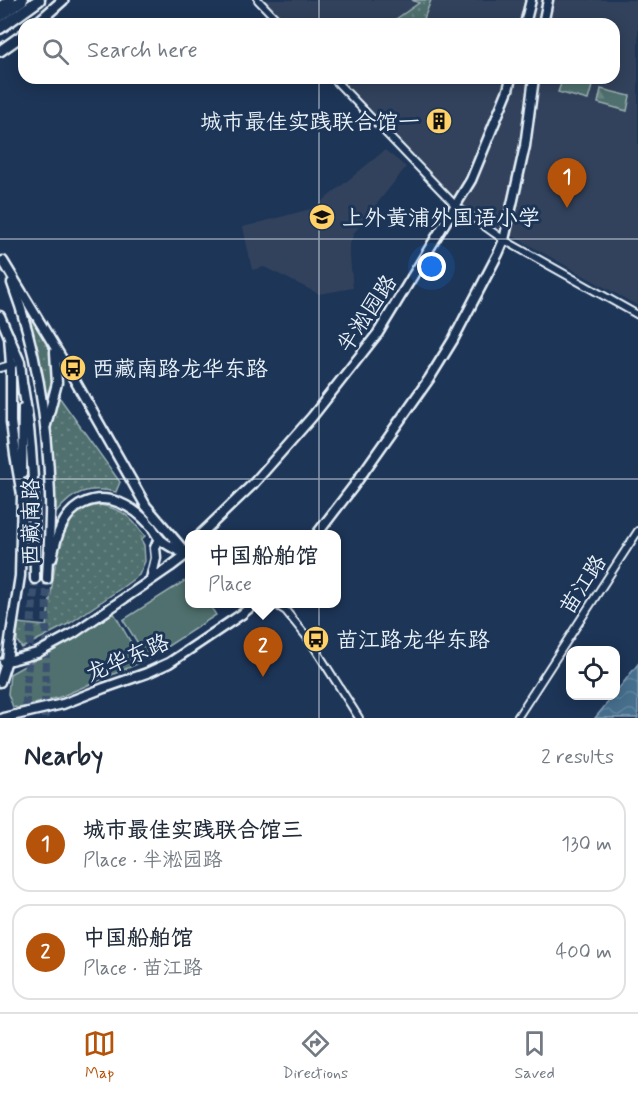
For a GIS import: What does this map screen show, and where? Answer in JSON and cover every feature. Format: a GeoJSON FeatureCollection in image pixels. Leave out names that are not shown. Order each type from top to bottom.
{"type":"FeatureCollection","features":[{"type":"Feature","properties":{"kind":"highway"},"geometry":{"type":"LineString","coordinates":[[0,16],[22,0]]}},
{"type":"Feature","properties":{"kind":"highway"},"geometry":{"type":"LineString","coordinates":[[0,28],[39,0]]}},
{"type":"Feature","properties":{"kind":"main road"},"geometry":{"type":"LineString","coordinates":[[0,7],[10,0]]}},
{"type":"Feature","properties":{"kind":"main road"},"geometry":{"type":"LineString","coordinates":[[43,18],[63,0]]}},
{"type":"Feature","properties":{"kind":"main road"},"geometry":{"type":"LineString","coordinates":[[526,18],[531,0]]}},
{"type":"Feature","properties":{"kind":"main road"},"geometry":{"type":"LineString","coordinates":[[544,18],[548,0]]}},
{"type":"Feature","properties":{"kind":"main road"},"geometry":{"type":"LineString","coordinates":[[0,51],[18,38]]}},
{"type":"Feature","properties":{"kind":"main road","name":"半淞园路"},"geometry":{"type":"LineString","coordinates":[[205,530],[253,484],[312,417],[378,333],[471,180],[510,84]]}},
{"type":"Feature","properties":{"kind":"main road"},"geometry":{"type":"LineString","coordinates":[[320,530],[429,379],[453,340],[504,240],[525,146],[533,84]]}},
{"type":"Feature","properties":{"kind":"main road","name":"西藏南路"},"geometry":{"type":"LineString","coordinates":[[2,257],[146,506],[185,549]]}},
{"type":"Feature","properties":{"kind":"main road","name":"西藏南路"},"geometry":{"type":"LineString","coordinates":[[2,257],[19,301],[40,386],[50,496],[47,579],[55,541],[66,517],[80,505],[92,500],[114,500],[127,506],[151,525],[159,538],[174,549],[185,552]]}},
{"type":"Feature","properties":{"kind":"main road","name":"西藏南路"},"geometry":{"type":"LineString","coordinates":[[0,316],[9,336],[23,387],[20,576],[0,682]]}},
{"type":"Feature","properties":{"kind":"main road"},"geometry":{"type":"LineString","coordinates":[[45,430],[57,383],[55,349]]}},
{"type":"Feature","properties":{"kind":"main road","name":"西藏南路"},"geometry":{"type":"LineString","coordinates":[[16,363],[11,422],[22,495]]}},
{"type":"Feature","properties":{"kind":"main road"},"geometry":{"type":"LineString","coordinates":[[23,387],[29,417],[33,469],[35,579]]}},
{"type":"Feature","properties":{"kind":"main road"},"geometry":{"type":"LineString","coordinates":[[151,579],[156,558],[155,548],[159,538]]}},
{"type":"Feature","properties":{"kind":"main road","name":"龙华东路"},"geometry":{"type":"LineString","coordinates":[[3,662],[37,653],[74,633],[185,556]]}},
{"type":"Feature","properties":{"kind":"main road","name":"龙华东路"},"geometry":{"type":"LineString","coordinates":[[3,718],[63,704],[147,673],[169,663],[249,608]]}},
{"type":"Feature","properties":{"kind":"street"},"geometry":{"type":"LineString","coordinates":[[258,0],[275,18]]}},
{"type":"Feature","properties":{"kind":"street"},"geometry":{"type":"LineString","coordinates":[[339,84],[456,206],[504,240],[638,315]]}},
{"type":"Feature","properties":{"kind":"street"},"geometry":{"type":"LineString","coordinates":[[0,368],[16,363]]}},
{"type":"Feature","properties":{"kind":"street","name":"苗江路"},"geometry":{"type":"LineString","coordinates":[[518,718],[638,531]]}},
{"type":"Feature","properties":{"kind":"street"},"geometry":{"type":"LineString","coordinates":[[282,608],[311,642],[359,718]]}},
{"type":"Feature","properties":{"kind":"shaded area"},"geometry":{"type":"Polygon","coordinates":[[[265,0],[638,0],[638,306],[440,193],[342,84],[620,84],[620,18],[282,18],[265,0]]]}},
{"type":"Feature","properties":{"kind":"shaded area","name":"上外黄浦外国语小学"},"geometry":{"type":"Polygon","coordinates":[[[385,150],[406,167],[354,233],[349,247],[353,288],[319,294],[264,267],[252,270],[243,227],[314,208],[385,150]]]}},
{"type":"Feature","properties":{"kind":"green space"},"geometry":{"type":"Polygon","coordinates":[[[412,0],[431,0],[424,18],[397,18],[419,3],[412,0]]]}},
{"type":"Feature","properties":{"kind":"green space"},"geometry":{"type":"Polygon","coordinates":[[[561,84],[592,86],[588,100],[558,92],[561,84]]]}},
{"type":"Feature","properties":{"kind":"green space"},"geometry":{"type":"Polygon","coordinates":[[[601,89],[630,96],[627,111],[598,103],[601,89]]]}},
{"type":"Feature","properties":{"kind":"green space"},"geometry":{"type":"Polygon","coordinates":[[[31,317],[52,351],[54,378],[46,397],[43,391],[31,317]]]}},
{"type":"Feature","properties":{"kind":"green space"},"geometry":{"type":"Polygon","coordinates":[[[57,394],[120,482],[116,492],[90,490],[75,495],[56,513],[53,506],[49,424],[57,394]]]}},
{"type":"Feature","properties":{"kind":"green space"},"geometry":{"type":"Polygon","coordinates":[[[100,505],[126,515],[145,536],[141,540],[144,545],[145,561],[139,575],[70,623],[22,648],[17,641],[18,623],[46,626],[63,527],[72,516],[85,508],[100,505]]]}},
{"type":"Feature","properties":{"kind":"green space"},"geometry":{"type":"Polygon","coordinates":[[[185,581],[185,608],[212,608],[216,615],[148,659],[123,620],[185,581]]]}},
{"type":"Feature","properties":{"kind":"green space"},"geometry":{"type":"Polygon","coordinates":[[[114,613],[142,662],[60,697],[20,708],[13,707],[8,694],[10,674],[114,613]]]}},
{"type":"Feature","properties":{"kind":"water"},"geometry":{"type":"Polygon","coordinates":[[[638,664],[638,718],[595,718],[610,700],[620,700],[620,687],[638,664]]]}},
{"type":"Feature","properties":{"kind":"tunnel"},"geometry":{"type":"LineString","coordinates":[[26,718],[26,688],[35,579]]}},
{"type":"Feature","properties":{"kind":"tunnel"},"geometry":{"type":"LineString","coordinates":[[45,718],[47,579]]}},
{"type":"Feature","properties":{"kind":"place","name":"城市最佳实践联合馆一"},"geometry":{"type":"Point","coordinates":[439,121]}},
{"type":"Feature","properties":{"kind":"place","name":"城市最佳实践联合馆三"},"geometry":{"type":"Point","coordinates":[567,208]}},
{"type":"Feature","properties":{"kind":"place","name":"上外黄浦外国语小学"},"geometry":{"type":"Point","coordinates":[322,217]}},
{"type":"Feature","properties":{"kind":"place","name":"西藏南路龙华东路"},"geometry":{"type":"Point","coordinates":[73,368]}},
{"type":"Feature","properties":{"kind":"place","name":"苗江路龙华东路"},"geometry":{"type":"Point","coordinates":[316,639]}},
{"type":"Feature","properties":{"kind":"place","name":"中国船舶馆"},"geometry":{"type":"Point","coordinates":[263,677]}}]}
